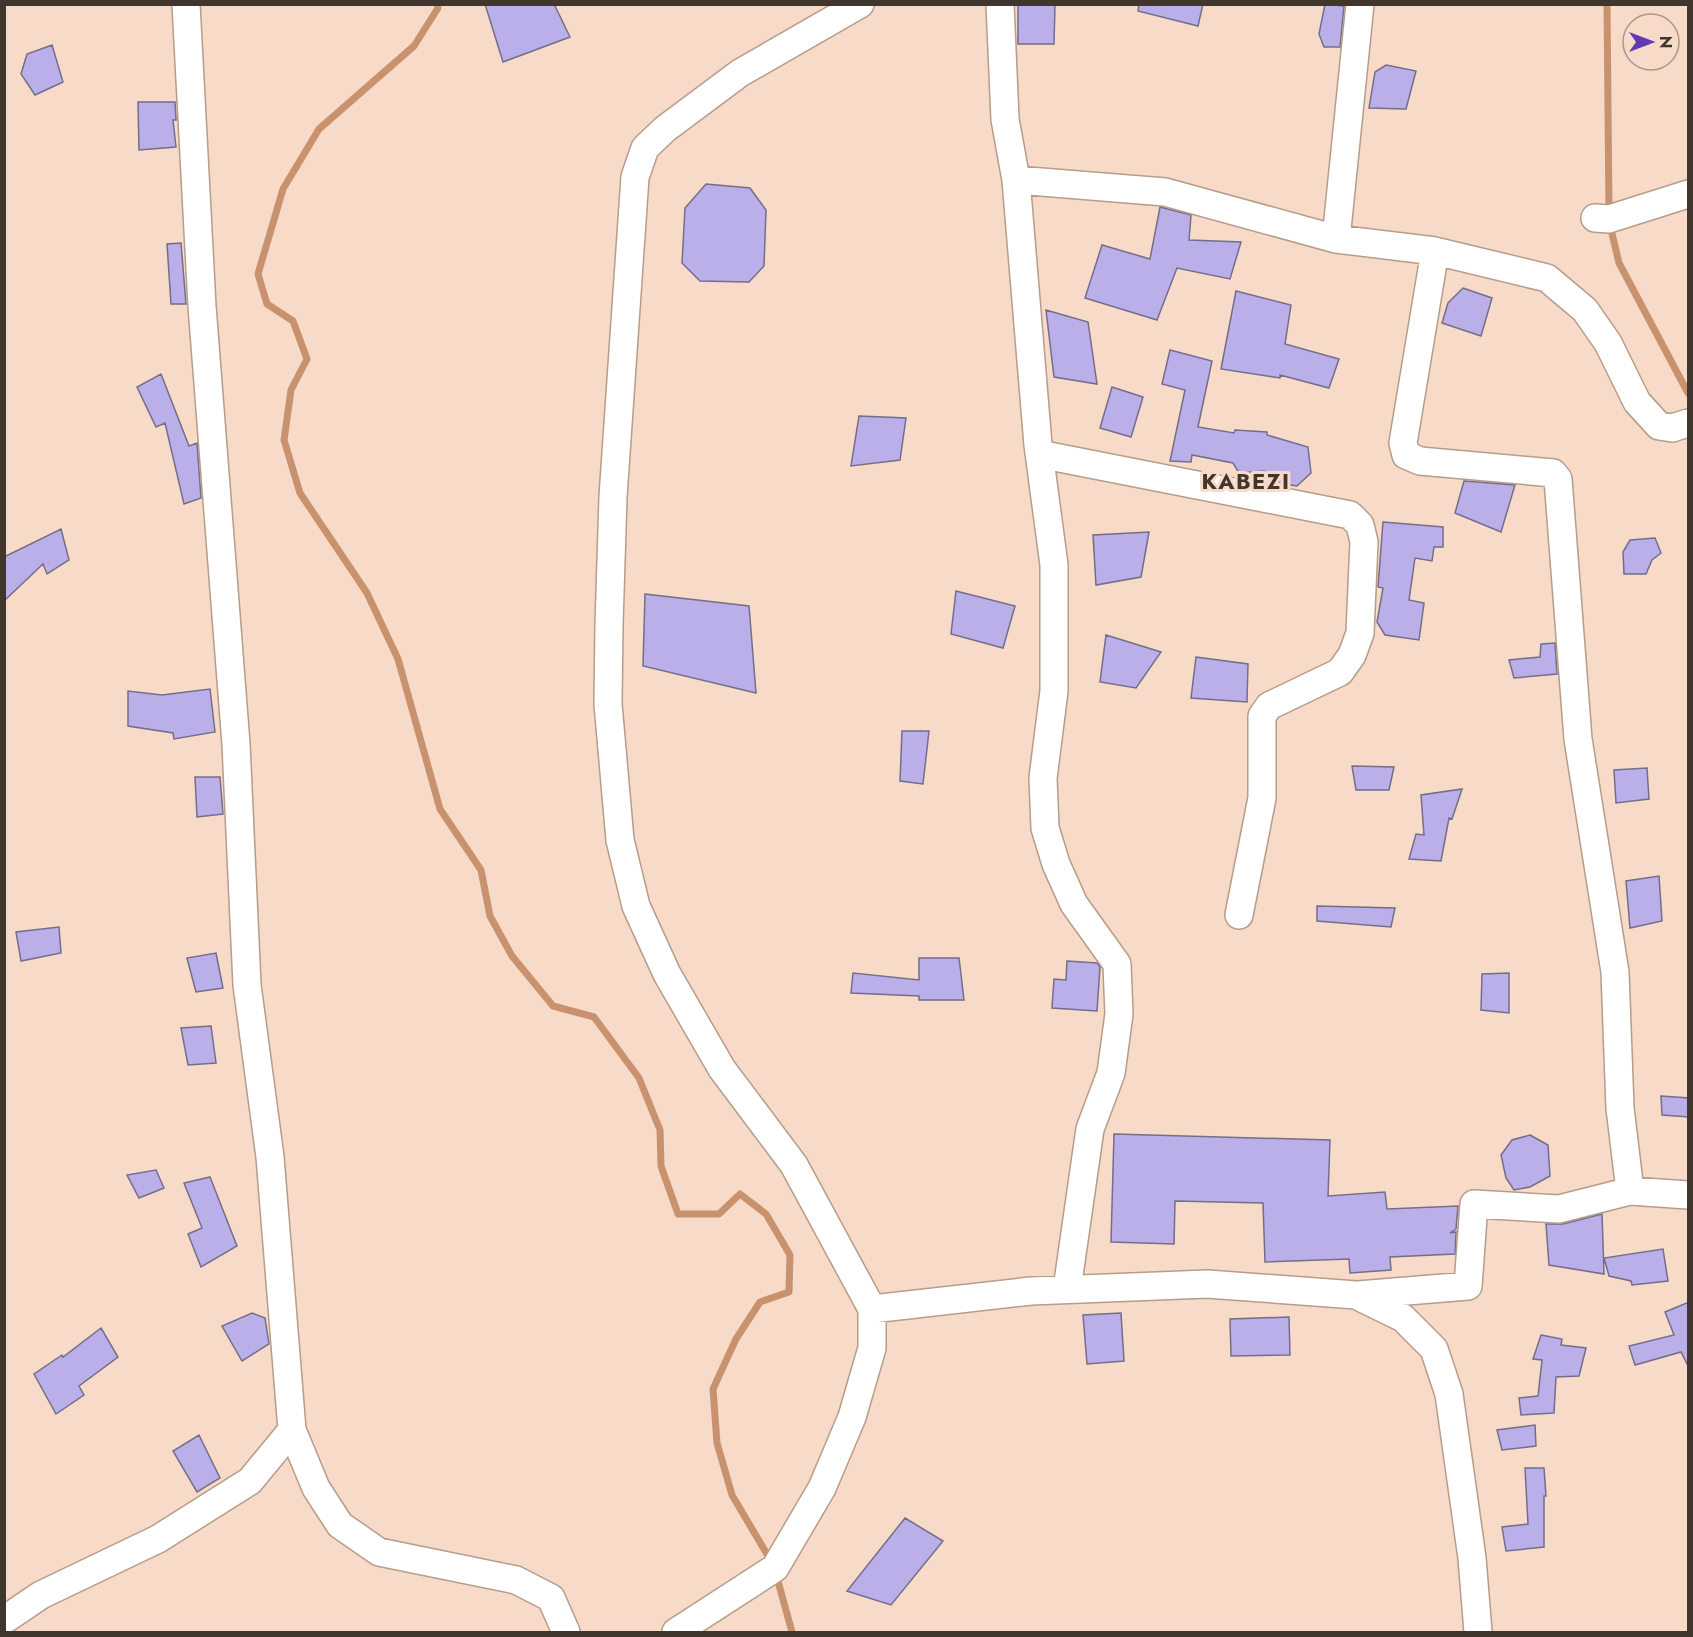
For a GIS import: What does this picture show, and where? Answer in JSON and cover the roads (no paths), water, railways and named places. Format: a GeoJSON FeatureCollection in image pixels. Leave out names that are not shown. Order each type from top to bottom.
{"type":"FeatureCollection","features":[{"type":"Feature","properties":{"kind":"street"},"geometry":{"type":"LineString","coordinates":[[186,4],[202,306],[236,744],[247,985],[270,1157],[292,1430],[316,1488],[340,1525],[380,1552],[516,1580],[551,1598],[566,1632]]}},
{"type":"Feature","properties":{"kind":"street"},"geometry":{"type":"LineString","coordinates":[[676,1632],[775,1568],[822,1488],[852,1417],[872,1348],[872,1310],[794,1165],[722,1069],[668,974],[636,906],[620,840],[608,704],[613,497],[634,177],[645,148],[665,129],[740,73],[860,4]]}},
{"type":"Feature","properties":{"kind":"street"},"geometry":{"type":"LineString","coordinates":[[1000,4],[1005,119],[1016,180],[1039,454],[1054,566],[1054,691],[1043,778],[1045,828],[1056,864],[1074,904],[1117,964],[1119,1014],[1111,1073],[1090,1129],[1067,1289]]}},
{"type":"Feature","properties":{"kind":"street"},"geometry":{"type":"LineString","coordinates":[[1336,239],[1360,4]]}},
{"type":"Feature","properties":{"kind":"street"},"geometry":{"type":"LineString","coordinates":[[1016,180],[1165,192],[1336,239],[1435,251],[1547,278],[1585,310],[1608,343],[1637,402],[1659,426],[1672,428],[1689,423]]}},
{"type":"Feature","properties":{"kind":"street"},"geometry":{"type":"LineString","coordinates":[[1595,218],[1609,219],[1689,194]]}},
{"type":"Feature","properties":{"kind":"street"},"geometry":{"type":"LineString","coordinates":[[1435,251],[1403,450],[1411,459],[1420,461],[1553,473],[1558,479],[1578,739],[1615,972],[1620,1108],[1630,1191]]}},
{"type":"Feature","properties":{"kind":"street"},"geometry":{"type":"LineString","coordinates":[[1039,454],[1350,515],[1360,525],[1364,542],[1360,633],[1352,655],[1340,672],[1269,706],[1262,716],[1262,798],[1239,915]]}},
{"type":"Feature","properties":{"kind":"street"},"geometry":{"type":"LineString","coordinates":[[872,1310],[1067,1289],[1207,1284],[1356,1295],[1468,1286],[1474,1204],[1559,1209],[1630,1191],[1689,1195]]}},
{"type":"Feature","properties":{"kind":"street"},"geometry":{"type":"LineString","coordinates":[[1356,1295],[1402,1318],[1434,1350],[1449,1394],[1472,1558],[1478,1632]]}},
{"type":"Feature","properties":{"kind":"street"},"geometry":{"type":"LineString","coordinates":[[4,1620],[41,1595],[158,1539],[250,1481],[292,1430]]}},
{"type":"Feature","properties":{"kind":"waterway"},"geometry":{"type":"LineString","coordinates":[[437,4],[438,8],[414,46],[319,129],[283,189],[258,274],[267,304],[293,321],[307,359],[291,390],[284,440],[300,493],[367,593],[398,659],[440,809],[481,870],[490,916],[512,956],[553,1006],[594,1017],[639,1078],[660,1130],[661,1166],[678,1214],[719,1214],[740,1194],[766,1214],[790,1255],[789,1292],[760,1302],[736,1339],[713,1389],[717,1443],[732,1495],[771,1561]]}},
{"type":"Feature","properties":{"kind":"waterway"},"geometry":{"type":"LineString","coordinates":[[1607,4],[1609,214]]}},
{"type":"Feature","properties":{"kind":"waterway"},"geometry":{"type":"LineString","coordinates":[[1610,225],[1619,263],[1688,393]]}},
{"type":"Feature","properties":{"kind":"waterway"},"geometry":{"type":"LineString","coordinates":[[776,1574],[792,1632]]}},
{"type":"Feature","properties":{"kind":"district","name":"KABEZI"},"geometry":{"type":"Point","coordinates":[1246,481]}}]}
